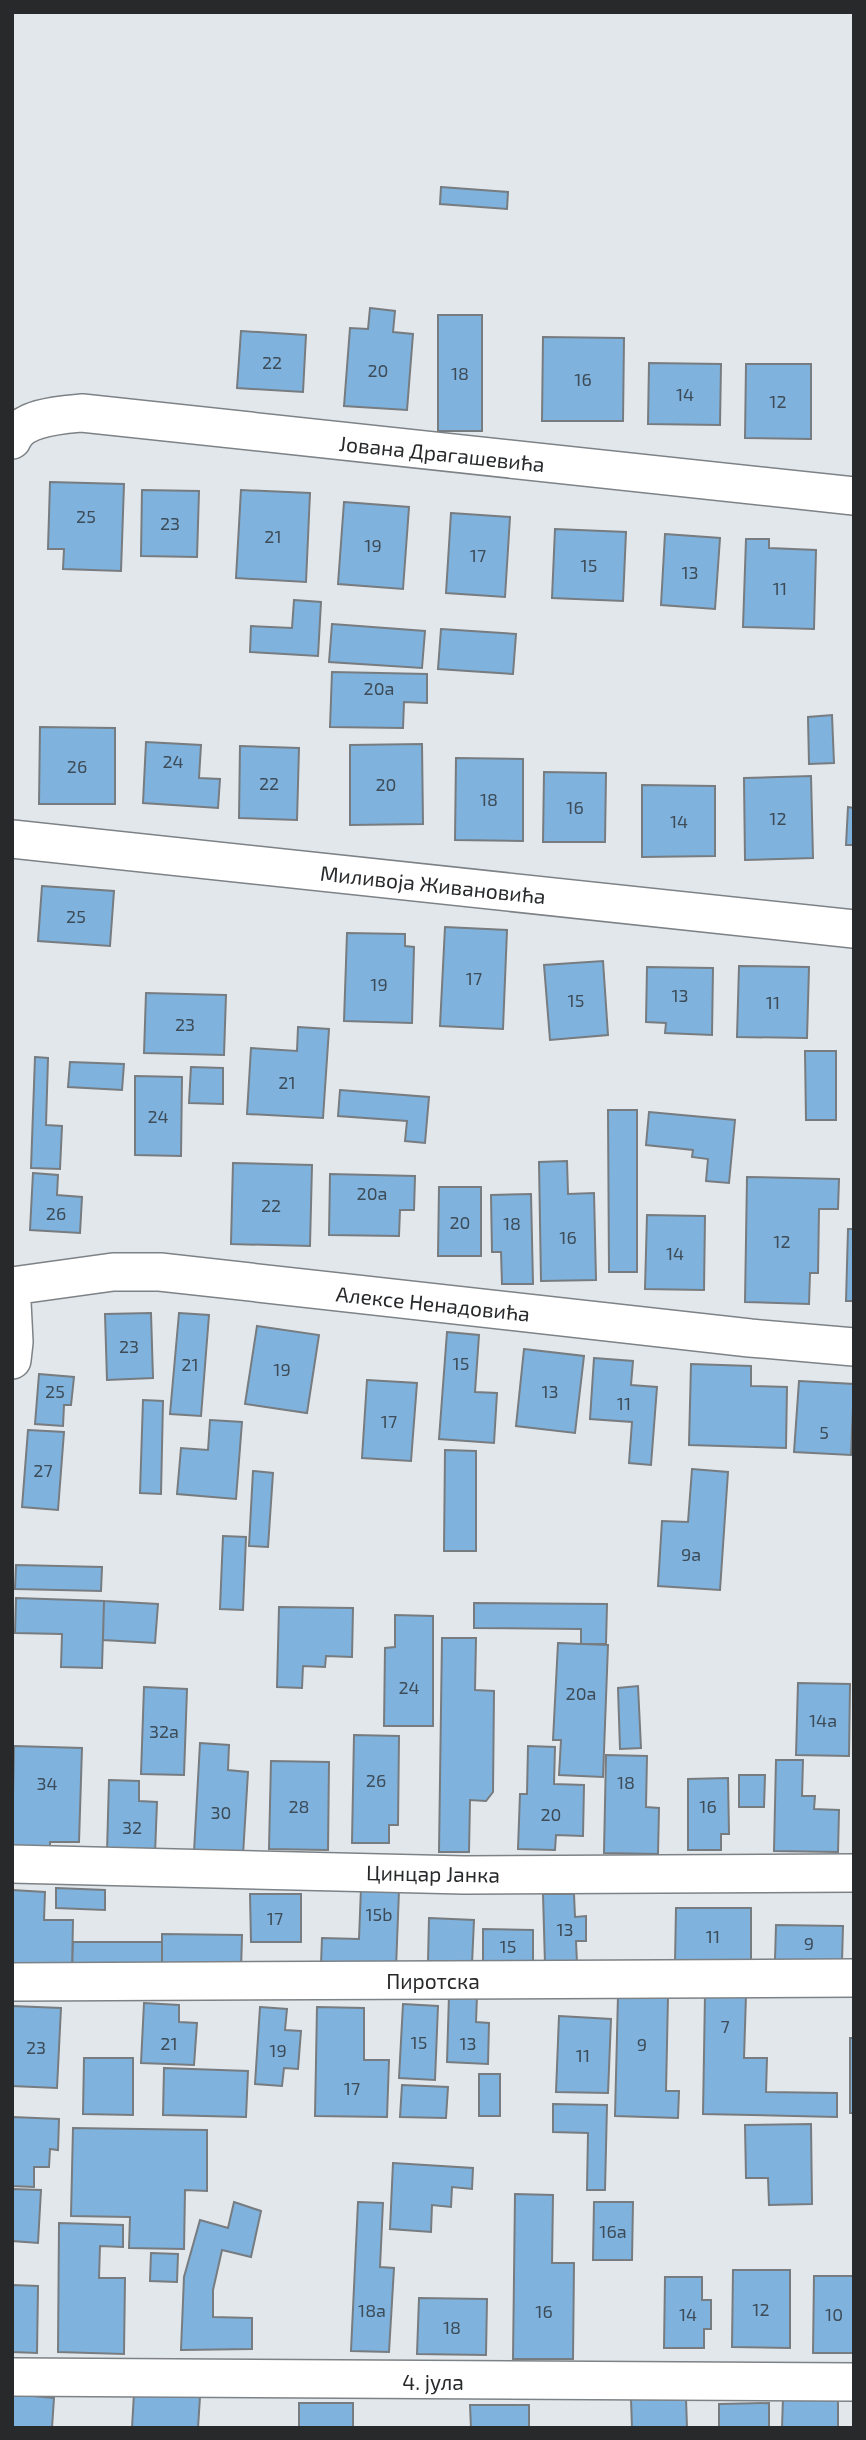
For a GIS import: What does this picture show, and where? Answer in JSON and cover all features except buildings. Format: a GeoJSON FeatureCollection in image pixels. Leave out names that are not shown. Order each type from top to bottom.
{"type":"FeatureCollection","features":[{"type":"Feature","properties":{"kind":"street","name":"Јована Драгашевића"},"geometry":{"type":"LineString","coordinates":[[22,432],[54,416],[82,413],[854,496]]}},
{"type":"Feature","properties":{"kind":"street","name":"Миливоја Живановића"},"geometry":{"type":"LineString","coordinates":[[12,839],[854,929]]}},
{"type":"Feature","properties":{"kind":"street","name":"Алексе Ненадовића"},"geometry":{"type":"LineString","coordinates":[[12,1286],[113,1272],[160,1272],[750,1338],[854,1347]]}},
{"type":"Feature","properties":{"kind":"street"},"geometry":{"type":"LineString","coordinates":[[12,1302],[12,1360]]}},
{"type":"Feature","properties":{"kind":"street","name":"Цинцар Јанка"},"geometry":{"type":"LineString","coordinates":[[12,1864],[464,1875],[854,1873]]}},
{"type":"Feature","properties":{"kind":"street","name":"Пиротска"},"geometry":{"type":"LineString","coordinates":[[12,1982],[854,1978]]}},
{"type":"Feature","properties":{"kind":"street","name":"4. јула"},"geometry":{"type":"LineString","coordinates":[[12,2377],[854,2382]]}}]}
